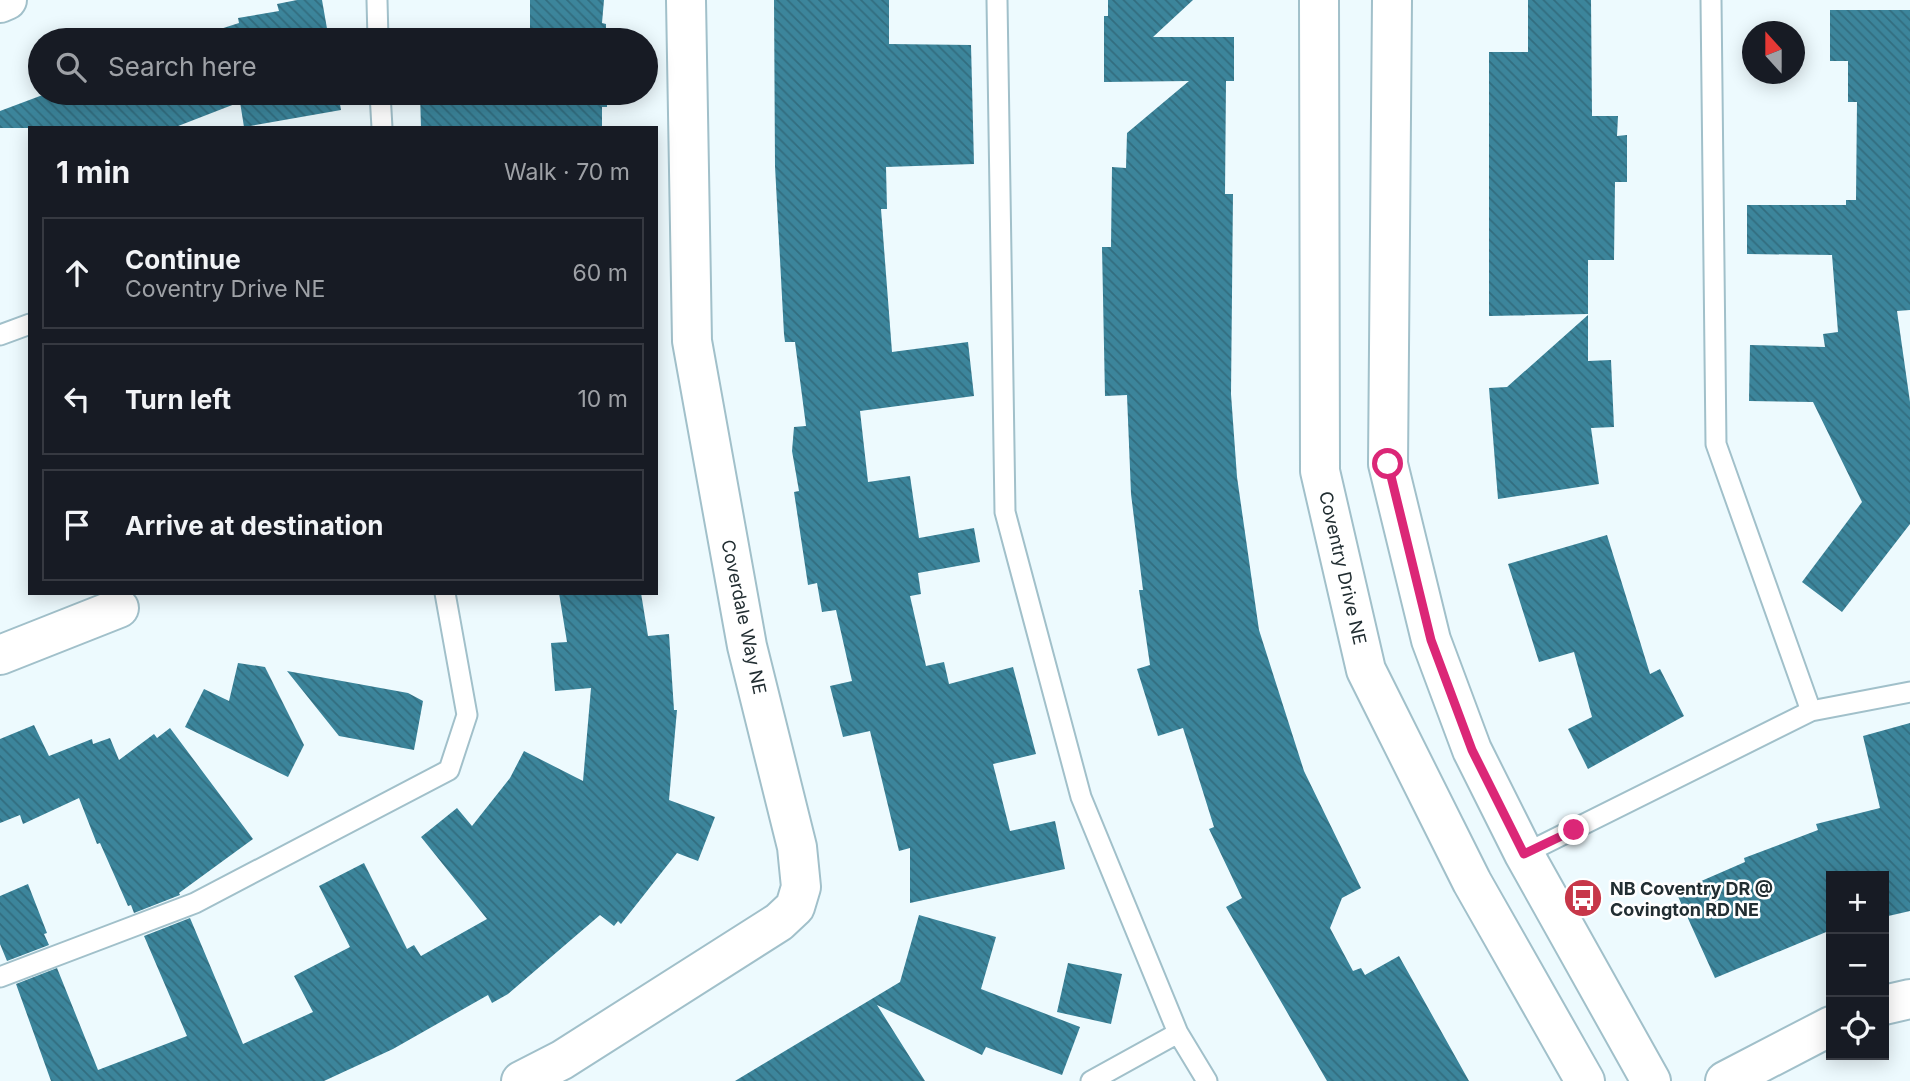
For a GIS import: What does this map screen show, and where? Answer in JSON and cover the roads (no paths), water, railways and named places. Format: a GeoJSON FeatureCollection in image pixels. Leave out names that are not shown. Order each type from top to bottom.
{"type":"FeatureCollection","features":[{"type":"Feature","properties":{"kind":"street"},"geometry":{"type":"LineString","coordinates":[[0,3],[7,0]]}},
{"type":"Feature","properties":{"kind":"street","name":"Coverdale Way NE"},"geometry":{"type":"LineString","coordinates":[[521,1081],[562,1060],[779,922],[794,907],[801,887],[797,847],[747,646],[692,341],[686,0]]}},
{"type":"Feature","properties":{"kind":"street","name":"Coventry Drive NE"},"geometry":{"type":"LineString","coordinates":[[1320,0],[1320,471],[1366,670],[1472,882],[1585,1081]]}},
{"type":"Feature","properties":{"kind":"street"},"geometry":{"type":"LineString","coordinates":[[1392,0],[1388,464],[1431,640],[1472,750],[1524,854],[1651,1081]]}},
{"type":"Feature","properties":{"kind":"street"},"geometry":{"type":"LineString","coordinates":[[0,655],[119,608]]}},
{"type":"Feature","properties":{"kind":"street"},"geometry":{"type":"LineString","coordinates":[[1889,1004],[1910,999]]}},
{"type":"Feature","properties":{"kind":"street"},"geometry":{"type":"LineString","coordinates":[[1725,1081],[1826,1029]]}},
{"type":"Feature","properties":{"kind":"lane"},"geometry":{"type":"LineString","coordinates":[[377,0],[378,28]]}},
{"type":"Feature","properties":{"kind":"lane"},"geometry":{"type":"LineString","coordinates":[[998,0],[1005,512],[1082,797],[1178,1032],[1207,1081]]}},
{"type":"Feature","properties":{"kind":"lane"},"geometry":{"type":"LineString","coordinates":[[1712,0],[1716,444],[1811,711]]}},
{"type":"Feature","properties":{"kind":"lane"},"geometry":{"type":"LineString","coordinates":[[381,105],[382,126]]}},
{"type":"Feature","properties":{"kind":"lane"},"geometry":{"type":"LineString","coordinates":[[0,335],[28,325]]}},
{"type":"Feature","properties":{"kind":"lane"},"geometry":{"type":"LineString","coordinates":[[0,977],[195,903],[449,770],[467,715],[445,595]]}},
{"type":"Feature","properties":{"kind":"lane"},"geometry":{"type":"LineString","coordinates":[[1524,854],[1811,711],[1910,691]]}},
{"type":"Feature","properties":{"kind":"lane"},"geometry":{"type":"LineString","coordinates":[[1091,1081],[1178,1032]]}},
{"type":"Feature","properties":{"kind":"place","name":"NB Coventry DR @ Covington RD NE"},"geometry":{"type":"Point","coordinates":[1583,898]}}]}
